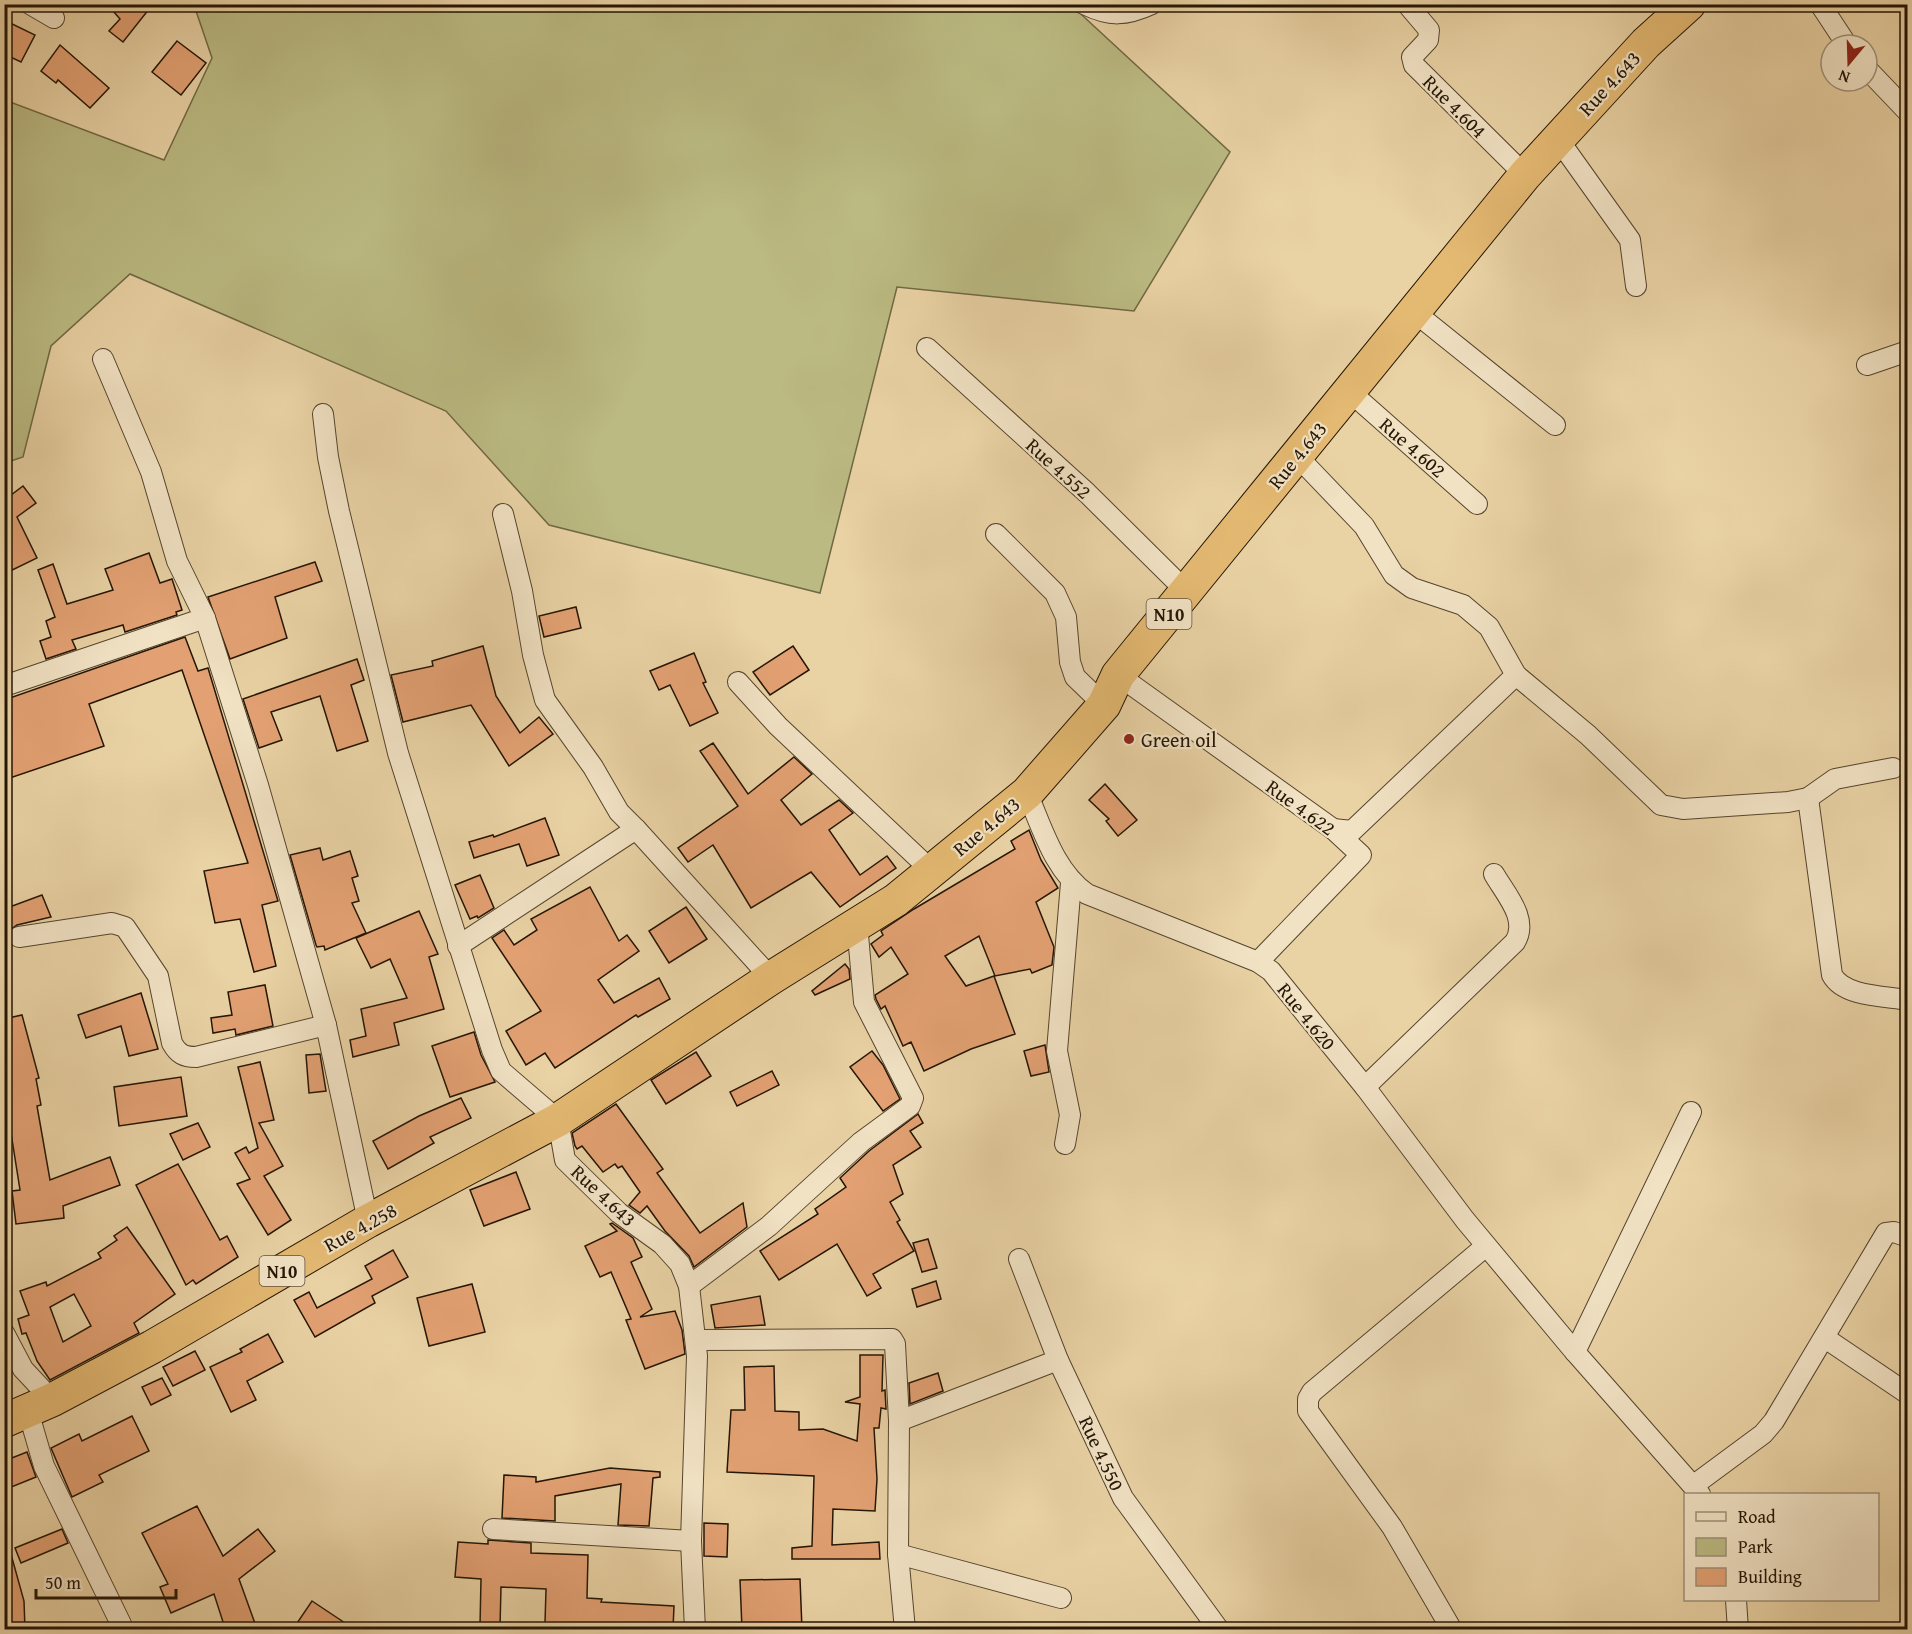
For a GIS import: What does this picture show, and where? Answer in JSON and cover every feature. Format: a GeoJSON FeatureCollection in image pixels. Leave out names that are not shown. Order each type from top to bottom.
{"type":"FeatureCollection","features":[{"type":"Feature","properties":{"kind":"highway","name":"Rue 4.643"},"geometry":{"type":"LineString","coordinates":[[558,1120],[771,978],[896,900],[1026,792],[1104,705],[1119,675],[1525,175],[1646,43],[1689,4]]}},
{"type":"Feature","properties":{"kind":"highway","name":"Rue 4.258"},"geometry":{"type":"LineString","coordinates":[[28,1411],[152,1347],[368,1221],[558,1120]]}},
{"type":"Feature","properties":{"kind":"street"},"geometry":{"type":"LineString","coordinates":[[30,4],[54,18]]}},
{"type":"Feature","properties":{"kind":"street"},"geometry":{"type":"LineString","coordinates":[[1084,4],[1103,13],[1133,13],[1152,4]]}},
{"type":"Feature","properties":{"kind":"street","name":"Rue 4.604"},"geometry":{"type":"LineString","coordinates":[[1407,4],[1429,30],[1428,40],[1412,57],[1414,65],[1525,175]]}},
{"type":"Feature","properties":{"kind":"street"},"geometry":{"type":"LineString","coordinates":[[1820,4],[1839,33]]}},
{"type":"Feature","properties":{"kind":"street"},"geometry":{"type":"LineString","coordinates":[[1879,82],[1908,112]]}},
{"type":"Feature","properties":{"kind":"street"},"geometry":{"type":"LineString","coordinates":[[1558,139],[1630,240],[1636,286]]}},
{"type":"Feature","properties":{"kind":"street"},"geometry":{"type":"LineString","coordinates":[[1413,311],[1555,425]]}},
{"type":"Feature","properties":{"kind":"street","name":"Rue 4.552"},"geometry":{"type":"LineString","coordinates":[[927,348],[1088,493],[1186,592]]}},
{"type":"Feature","properties":{"kind":"street"},"geometry":{"type":"LineString","coordinates":[[1867,365],[1908,351]]}},
{"type":"Feature","properties":{"kind":"street"},"geometry":{"type":"LineString","coordinates":[[104,359],[151,472],[177,561],[204,618],[258,786],[326,1025],[368,1221]]}},
{"type":"Feature","properties":{"kind":"street","name":"Rue 4.602"},"geometry":{"type":"LineString","coordinates":[[1349,391],[1477,504]]}},
{"type":"Feature","properties":{"kind":"street"},"geometry":{"type":"LineString","coordinates":[[323,414],[328,458],[339,511],[398,753],[458,946],[501,1071],[558,1120]]}},
{"type":"Feature","properties":{"kind":"street"},"geometry":{"type":"LineString","coordinates":[[1297,456],[1364,526],[1394,574],[1412,588],[1463,605],[1489,627],[1516,675],[1588,735],[1660,804],[1683,809],[1808,798],[1835,779],[1893,768]]}},
{"type":"Feature","properties":{"kind":"street"},"geometry":{"type":"LineString","coordinates":[[503,514],[545,700],[593,767],[619,812],[771,978]]}},
{"type":"Feature","properties":{"kind":"street"},"geometry":{"type":"LineString","coordinates":[[996,534],[1055,593],[1066,617],[1070,662],[1075,678],[1104,705]]}},
{"type":"Feature","properties":{"kind":"street"},"geometry":{"type":"LineString","coordinates":[[4,686],[204,618]]}},
{"type":"Feature","properties":{"kind":"street","name":"Rue 4.622"},"geometry":{"type":"LineString","coordinates":[[1119,675],[1333,829],[1360,855],[1258,962]]}},
{"type":"Feature","properties":{"kind":"street"},"geometry":{"type":"LineString","coordinates":[[1333,829],[1352,831],[1516,675]]}},
{"type":"Feature","properties":{"kind":"street"},"geometry":{"type":"LineString","coordinates":[[738,682],[778,726],[932,871]]}},
{"type":"Feature","properties":{"kind":"street","name":"Rue 4.620"},"geometry":{"type":"LineString","coordinates":[[1026,792],[1057,861],[1071,883],[1087,894],[1258,962],[1271,971],[1365,1087],[1486,1246],[1575,1352],[1697,1490]]}},
{"type":"Feature","properties":{"kind":"street"},"geometry":{"type":"LineString","coordinates":[[1808,798],[1832,975],[1837,984],[1847,988],[1908,1000]]}},
{"type":"Feature","properties":{"kind":"street"},"geometry":{"type":"LineString","coordinates":[[458,946],[636,829]]}},
{"type":"Feature","properties":{"kind":"street"},"geometry":{"type":"LineString","coordinates":[[1365,1087],[1515,942],[1521,931],[1520,918],[1494,874]]}},
{"type":"Feature","properties":{"kind":"street"},"geometry":{"type":"LineString","coordinates":[[1065,1144],[1070,1115],[1057,1051],[1071,883]]}},
{"type":"Feature","properties":{"kind":"street"},"geometry":{"type":"LineString","coordinates":[[19,937],[112,923],[125,927],[158,976],[172,1043],[177,1052],[186,1057],[196,1058],[326,1025]]}},
{"type":"Feature","properties":{"kind":"street"},"geometry":{"type":"LineString","coordinates":[[689,1286],[769,1226],[861,1142],[910,1106],[913,1098],[864,1002],[857,924]]}},
{"type":"Feature","properties":{"kind":"street"},"geometry":{"type":"LineString","coordinates":[[1575,1352],[1691,1112]]}},
{"type":"Feature","properties":{"kind":"street","name":"Rue 4.643"},"geometry":{"type":"LineString","coordinates":[[558,1120],[565,1160],[612,1207],[662,1244],[680,1264],[689,1286],[697,1340],[691,1541],[695,1629]]}},
{"type":"Feature","properties":{"kind":"street"},"geometry":{"type":"LineString","coordinates":[[1697,1490],[1774,1422],[1886,1233],[1894,1232],[1908,1237]]}},
{"type":"Feature","properties":{"kind":"street"},"geometry":{"type":"LineString","coordinates":[[1452,1629],[1392,1527],[1308,1412],[1307,1406],[1312,1392],[1486,1246]]}},
{"type":"Feature","properties":{"kind":"street","name":"Rue 4.550"},"geometry":{"type":"LineString","coordinates":[[1019,1258],[1058,1360],[1123,1498],[1219,1629]]}},
{"type":"Feature","properties":{"kind":"street"},"geometry":{"type":"LineString","coordinates":[[4,1333],[23,1369],[28,1411],[44,1466],[121,1624]]}},
{"type":"Feature","properties":{"kind":"street"},"geometry":{"type":"LineString","coordinates":[[1825,1338],[1908,1394]]}},
{"type":"Feature","properties":{"kind":"street"},"geometry":{"type":"LineString","coordinates":[[697,1340],[892,1339],[896,1344],[899,1421],[898,1554],[905,1629]]}},
{"type":"Feature","properties":{"kind":"street"},"geometry":{"type":"LineString","coordinates":[[899,1421],[1058,1360]]}},
{"type":"Feature","properties":{"kind":"street"},"geometry":{"type":"LineString","coordinates":[[493,1529],[691,1541]]}},
{"type":"Feature","properties":{"kind":"street"},"geometry":{"type":"LineString","coordinates":[[898,1554],[1061,1598]]}},
{"type":"Feature","properties":{"kind":"street"},"geometry":{"type":"LineString","coordinates":[[1736,1601],[1738,1629]]}},
{"type":"Feature","properties":{"kind":"green space"},"geometry":{"type":"Polygon","coordinates":[[[1070,4],[1230,152],[1134,311],[897,287],[820,593],[549,525],[446,411],[130,274],[51,346],[23,457],[5,463],[5,100],[164,160],[212,58],[194,5],[1070,4]]]}},
{"type":"Feature","properties":{"kind":"building"},"geometry":{"type":"Polygon","coordinates":[[[107,4],[153,4],[123,42],[109,31],[120,19],[107,4]]]}},
{"type":"Feature","properties":{"kind":"building"},"geometry":{"type":"Polygon","coordinates":[[[4,20],[35,35],[21,62],[4,54],[4,20]]]}},
{"type":"Feature","properties":{"kind":"building"},"geometry":{"type":"Polygon","coordinates":[[[177,41],[206,63],[181,95],[152,72],[177,41]]]}},
{"type":"Feature","properties":{"kind":"building"},"geometry":{"type":"Polygon","coordinates":[[[60,45],[109,88],[90,108],[58,80],[56,83],[41,71],[60,45]]]}},
{"type":"Feature","properties":{"kind":"building"},"geometry":{"type":"Polygon","coordinates":[[[23,486],[36,503],[17,517],[37,558],[4,574],[4,492],[7,498],[23,486]]]}},
{"type":"Feature","properties":{"kind":"building"},"geometry":{"type":"Polygon","coordinates":[[[149,553],[160,583],[172,579],[182,610],[176,612],[177,615],[125,632],[123,625],[72,640],[76,649],[46,659],[40,641],[51,637],[46,621],[55,617],[38,570],[53,564],[67,604],[113,590],[105,569],[149,553]]]}},
{"type":"Feature","properties":{"kind":"building"},"geometry":{"type":"Polygon","coordinates":[[[315,562],[322,581],[275,597],[287,638],[230,659],[208,597],[315,562]]]}},
{"type":"Feature","properties":{"kind":"building"},"geometry":{"type":"Polygon","coordinates":[[[576,607],[581,628],[544,637],[539,616],[576,607]]]}},
{"type":"Feature","properties":{"kind":"building"},"geometry":{"type":"Polygon","coordinates":[[[185,637],[198,671],[208,668],[278,901],[262,905],[276,966],[254,972],[240,919],[215,923],[204,871],[248,863],[182,670],[89,704],[104,746],[4,780],[4,700],[185,637]]]}},
{"type":"Feature","properties":{"kind":"building"},"geometry":{"type":"Polygon","coordinates":[[[483,646],[496,696],[520,733],[539,717],[553,734],[509,766],[471,705],[403,722],[391,675],[433,666],[432,661],[483,646]]]}},
{"type":"Feature","properties":{"kind":"building"},"geometry":{"type":"Polygon","coordinates":[[[793,646],[809,670],[770,695],[753,672],[793,646]]]}},
{"type":"Feature","properties":{"kind":"building"},"geometry":{"type":"Polygon","coordinates":[[[694,653],[706,682],[703,683],[718,713],[690,726],[670,685],[659,690],[650,671],[694,653]]]}},
{"type":"Feature","properties":{"kind":"building"},"geometry":{"type":"Polygon","coordinates":[[[357,659],[364,680],[351,685],[368,741],[337,751],[320,696],[271,712],[282,740],[259,748],[243,699],[357,659]]]}},
{"type":"Feature","properties":{"kind":"building"},"geometry":{"type":"Polygon","coordinates":[[[713,743],[748,794],[794,757],[812,774],[781,800],[801,825],[839,800],[853,813],[829,830],[860,875],[887,856],[896,868],[840,907],[811,872],[751,908],[713,845],[688,862],[678,848],[738,806],[700,751],[713,743]]]}},
{"type":"Feature","properties":{"kind":"building"},"geometry":{"type":"Polygon","coordinates":[[[1105,784],[1137,820],[1118,836],[1106,821],[1109,819],[1089,800],[1105,784]]]}},
{"type":"Feature","properties":{"kind":"building"},"geometry":{"type":"Polygon","coordinates":[[[545,818],[559,855],[527,866],[519,844],[474,858],[469,842],[493,835],[494,837],[545,818]]]}},
{"type":"Feature","properties":{"kind":"building"},"geometry":{"type":"Polygon","coordinates":[[[1029,830],[1041,860],[1058,888],[1036,902],[1054,947],[1052,965],[1032,973],[1030,969],[995,976],[979,936],[945,956],[966,986],[994,976],[1015,1034],[971,1049],[924,1071],[911,1042],[903,1046],[885,1006],[881,1009],[875,995],[908,974],[891,947],[879,957],[871,944],[883,935],[881,931],[914,909],[1015,849],[1011,841],[1029,830]]]}},
{"type":"Feature","properties":{"kind":"building"},"geometry":{"type":"Polygon","coordinates":[[[320,848],[323,860],[350,851],[358,876],[352,878],[359,901],[352,903],[366,933],[325,950],[324,946],[317,947],[316,945],[290,855],[320,848]]]}},
{"type":"Feature","properties":{"kind":"building"},"geometry":{"type":"Polygon","coordinates":[[[480,875],[494,908],[478,918],[477,916],[470,919],[455,885],[480,875]]]}},
{"type":"Feature","properties":{"kind":"building"},"geometry":{"type":"Polygon","coordinates":[[[590,887],[619,941],[627,935],[639,951],[598,980],[614,1003],[659,978],[670,999],[638,1017],[636,1015],[555,1068],[545,1053],[526,1065],[506,1031],[541,1011],[492,938],[504,930],[514,945],[537,930],[531,919],[590,887]]]}},
{"type":"Feature","properties":{"kind":"building"},"geometry":{"type":"Polygon","coordinates":[[[42,895],[51,917],[17,925],[4,934],[4,909],[42,895]]]}},
{"type":"Feature","properties":{"kind":"building"},"geometry":{"type":"Polygon","coordinates":[[[686,907],[707,939],[669,963],[649,931],[686,907]]]}},
{"type":"Feature","properties":{"kind":"building"},"geometry":{"type":"Polygon","coordinates":[[[419,911],[438,954],[429,957],[444,1009],[394,1023],[399,1045],[353,1057],[350,1040],[366,1036],[361,1009],[407,998],[390,959],[371,968],[356,938],[419,911]]]}},
{"type":"Feature","properties":{"kind":"building"},"geometry":{"type":"Polygon","coordinates":[[[845,964],[849,969],[850,979],[815,995],[812,991],[845,964]]]}},
{"type":"Feature","properties":{"kind":"building"},"geometry":{"type":"Polygon","coordinates":[[[265,985],[273,1026],[236,1035],[235,1029],[213,1033],[211,1018],[232,1015],[228,992],[265,985]]]}},
{"type":"Feature","properties":{"kind":"building"},"geometry":{"type":"Polygon","coordinates":[[[141,993],[158,1049],[129,1056],[121,1026],[86,1038],[78,1015],[141,993]]]}},
{"type":"Feature","properties":{"kind":"building"},"geometry":{"type":"Polygon","coordinates":[[[22,1015],[39,1078],[36,1079],[41,1105],[37,1106],[50,1180],[110,1157],[120,1185],[63,1206],[64,1218],[16,1224],[12,1191],[20,1190],[11,1133],[4,1134],[4,1019],[22,1015]]]}},
{"type":"Feature","properties":{"kind":"building"},"geometry":{"type":"Polygon","coordinates":[[[474,1032],[481,1055],[495,1082],[450,1097],[432,1046],[474,1032]]]}},
{"type":"Feature","properties":{"kind":"building"},"geometry":{"type":"Polygon","coordinates":[[[1045,1045],[1049,1072],[1031,1076],[1024,1051],[1045,1045]]]}},
{"type":"Feature","properties":{"kind":"building"},"geometry":{"type":"Polygon","coordinates":[[[872,1051],[883,1065],[900,1099],[883,1111],[850,1067],[872,1051]]]}},
{"type":"Feature","properties":{"kind":"building"},"geometry":{"type":"Polygon","coordinates":[[[696,1052],[711,1076],[666,1104],[651,1080],[696,1052]]]}},
{"type":"Feature","properties":{"kind":"building"},"geometry":{"type":"Polygon","coordinates":[[[320,1054],[326,1091],[309,1093],[306,1055],[320,1054]]]}},
{"type":"Feature","properties":{"kind":"building"},"geometry":{"type":"Polygon","coordinates":[[[260,1062],[274,1120],[259,1123],[283,1166],[264,1176],[291,1220],[268,1235],[237,1184],[250,1179],[235,1153],[246,1147],[249,1153],[258,1148],[238,1067],[260,1062]]]}},
{"type":"Feature","properties":{"kind":"building"},"geometry":{"type":"Polygon","coordinates":[[[772,1071],[779,1085],[737,1106],[730,1092],[772,1071]]]}},
{"type":"Feature","properties":{"kind":"building"},"geometry":{"type":"Polygon","coordinates":[[[181,1077],[187,1116],[119,1126],[114,1087],[181,1077]]]}},
{"type":"Feature","properties":{"kind":"building"},"geometry":{"type":"Polygon","coordinates":[[[461,1098],[471,1118],[430,1137],[434,1143],[388,1169],[373,1141],[419,1116],[461,1098]]]}},
{"type":"Feature","properties":{"kind":"building"},"geometry":{"type":"Polygon","coordinates":[[[616,1104],[663,1169],[657,1173],[700,1233],[743,1203],[747,1227],[694,1267],[689,1256],[665,1231],[647,1206],[640,1213],[629,1205],[640,1192],[622,1166],[618,1168],[615,1164],[603,1172],[582,1146],[577,1149],[575,1146],[572,1133],[616,1104]]]}},
{"type":"Feature","properties":{"kind":"building"},"geometry":{"type":"Polygon","coordinates":[[[918,1114],[923,1123],[910,1131],[921,1147],[893,1165],[903,1194],[890,1202],[900,1220],[897,1222],[914,1251],[873,1274],[881,1288],[867,1296],[837,1244],[779,1280],[760,1251],[818,1214],[815,1209],[846,1187],[840,1178],[869,1151],[918,1114]]]}},
{"type":"Feature","properties":{"kind":"building"},"geometry":{"type":"Polygon","coordinates":[[[198,1123],[210,1147],[183,1160],[170,1134],[198,1123]]]}},
{"type":"Feature","properties":{"kind":"building"},"geometry":{"type":"Polygon","coordinates":[[[178,1164],[220,1240],[227,1236],[238,1257],[196,1284],[193,1280],[186,1285],[136,1185],[178,1164]]]}},
{"type":"Feature","properties":{"kind":"building"},"geometry":{"type":"Polygon","coordinates":[[[516,1172],[530,1209],[484,1226],[470,1190],[516,1172]]]}},
{"type":"Feature","properties":{"kind":"building"},"geometry":{"type":"Polygon","coordinates":[[[612,1223],[633,1238],[642,1257],[631,1262],[652,1309],[640,1317],[675,1311],[682,1330],[685,1354],[645,1369],[626,1320],[631,1319],[611,1272],[600,1277],[585,1246],[617,1231],[610,1224],[612,1223]]]}},
{"type":"Feature","properties":{"kind":"building"},"geometry":{"type":"Polygon","coordinates":[[[127,1227],[175,1294],[134,1323],[139,1333],[50,1380],[37,1361],[26,1333],[22,1334],[18,1319],[29,1315],[20,1291],[46,1282],[47,1286],[101,1258],[98,1253],[117,1240],[114,1236],[127,1227]],[[74,1294],[50,1307],[63,1342],[91,1326],[74,1294]]]}},
{"type":"Feature","properties":{"kind":"building"},"geometry":{"type":"Polygon","coordinates":[[[928,1239],[937,1268],[922,1272],[913,1243],[928,1239]]]}},
{"type":"Feature","properties":{"kind":"building"},"geometry":{"type":"Polygon","coordinates":[[[393,1250],[408,1277],[372,1296],[375,1303],[315,1337],[294,1300],[309,1292],[317,1308],[372,1279],[365,1266],[393,1250]]]}},
{"type":"Feature","properties":{"kind":"building"},"geometry":{"type":"Polygon","coordinates":[[[936,1281],[941,1299],[917,1307],[912,1289],[936,1281]]]}},
{"type":"Feature","properties":{"kind":"building"},"geometry":{"type":"Polygon","coordinates":[[[472,1284],[485,1332],[429,1346],[417,1298],[472,1284]]]}},
{"type":"Feature","properties":{"kind":"building"},"geometry":{"type":"Polygon","coordinates":[[[760,1296],[765,1325],[715,1328],[711,1305],[760,1296]]]}},
{"type":"Feature","properties":{"kind":"building"},"geometry":{"type":"Polygon","coordinates":[[[268,1334],[283,1362],[247,1381],[256,1400],[231,1412],[210,1367],[242,1352],[240,1349],[268,1334]]]}},
{"type":"Feature","properties":{"kind":"building"},"geometry":{"type":"Polygon","coordinates":[[[195,1351],[205,1370],[173,1386],[163,1367],[195,1351]]]}},
{"type":"Feature","properties":{"kind":"building"},"geometry":{"type":"Polygon","coordinates":[[[860,1355],[883,1355],[882,1391],[885,1390],[886,1409],[881,1408],[879,1428],[874,1428],[877,1479],[875,1511],[833,1509],[832,1545],[879,1542],[880,1559],[792,1559],[792,1548],[812,1546],[814,1476],[727,1472],[731,1410],[745,1410],[744,1367],[774,1366],[775,1411],[799,1412],[799,1430],[823,1429],[857,1441],[860,1404],[845,1402],[860,1397],[860,1355]]]}},
{"type":"Feature","properties":{"kind":"building"},"geometry":{"type":"Polygon","coordinates":[[[938,1373],[943,1391],[910,1404],[909,1383],[938,1373]]]}},
{"type":"Feature","properties":{"kind":"building"},"geometry":{"type":"Polygon","coordinates":[[[162,1378],[171,1395],[151,1405],[142,1387],[162,1378]]]}},
{"type":"Feature","properties":{"kind":"building"},"geometry":{"type":"Polygon","coordinates":[[[132,1416],[149,1451],[99,1475],[103,1482],[72,1497],[51,1448],[79,1434],[82,1441],[132,1416]]]}},
{"type":"Feature","properties":{"kind":"building"},"geometry":{"type":"Polygon","coordinates":[[[27,1452],[36,1477],[4,1490],[4,1461],[27,1452]]]}},
{"type":"Feature","properties":{"kind":"building"},"geometry":{"type":"Polygon","coordinates":[[[610,1468],[660,1472],[660,1477],[653,1478],[649,1526],[618,1525],[621,1484],[555,1496],[555,1521],[502,1518],[504,1475],[536,1477],[536,1482],[610,1468]]]}},
{"type":"Feature","properties":{"kind":"building"},"geometry":{"type":"Polygon","coordinates":[[[197,1506],[223,1556],[258,1529],[275,1551],[239,1579],[257,1629],[230,1629],[228,1623],[224,1625],[214,1594],[171,1613],[160,1587],[168,1584],[142,1533],[197,1506]]]}},
{"type":"Feature","properties":{"kind":"building"},"geometry":{"type":"Polygon","coordinates":[[[704,1523],[728,1524],[727,1557],[704,1556],[704,1523]]]}},
{"type":"Feature","properties":{"kind":"building"},"geometry":{"type":"Polygon","coordinates":[[[62,1529],[68,1543],[21,1563],[15,1548],[62,1529]]]}},
{"type":"Feature","properties":{"kind":"building"},"geometry":{"type":"Polygon","coordinates":[[[488,1540],[531,1543],[531,1553],[588,1555],[587,1598],[602,1599],[601,1602],[674,1606],[673,1629],[597,1629],[598,1624],[545,1623],[546,1589],[501,1587],[500,1627],[480,1626],[481,1579],[455,1577],[458,1542],[488,1544],[488,1540]]]}},
{"type":"Feature","properties":{"kind":"building"},"geometry":{"type":"Polygon","coordinates":[[[4,1547],[9,1547],[24,1601],[25,1629],[4,1629],[4,1547]]]}},
{"type":"Feature","properties":{"kind":"building"},"geometry":{"type":"Polygon","coordinates":[[[800,1579],[802,1629],[742,1629],[740,1580],[800,1579]]]}},
{"type":"Feature","properties":{"kind":"building"},"geometry":{"type":"Polygon","coordinates":[[[312,1601],[354,1629],[293,1629],[312,1601]]]}},
{"type":"Feature","properties":{"kind":"place","name":"Green oil"},"geometry":{"type":"Point","coordinates":[1129,739]}}]}
